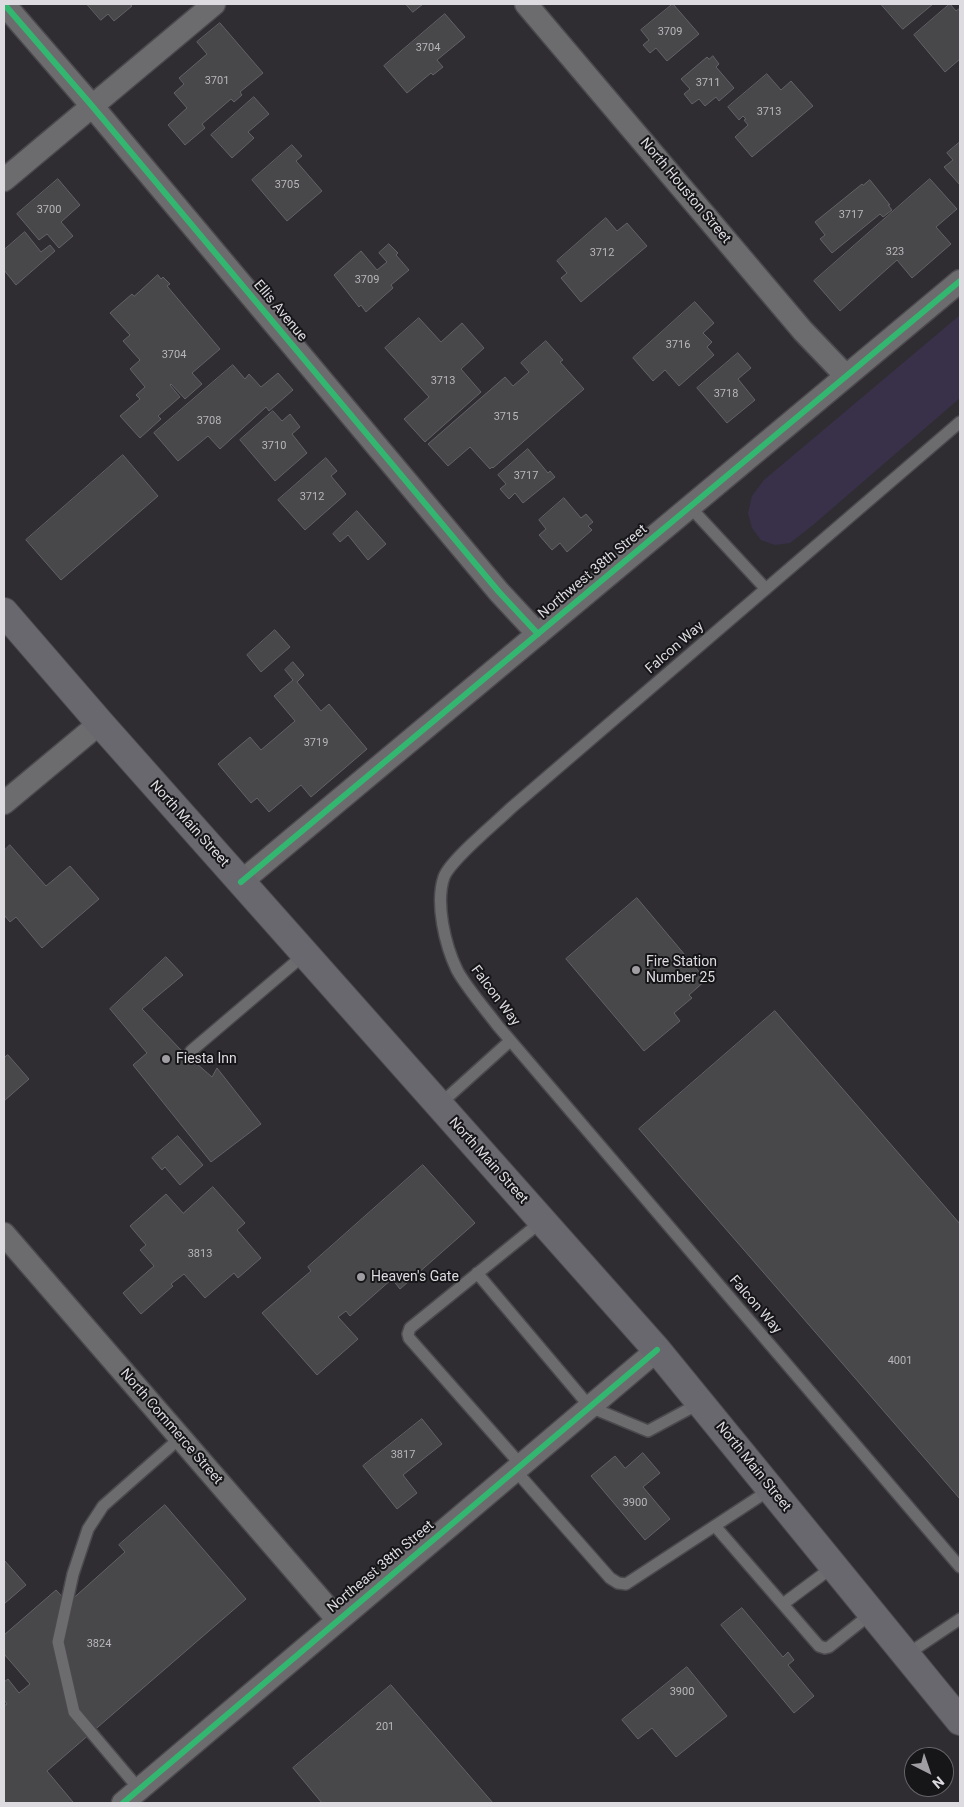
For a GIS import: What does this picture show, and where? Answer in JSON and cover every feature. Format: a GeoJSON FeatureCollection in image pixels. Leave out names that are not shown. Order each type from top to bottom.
{"type":"FeatureCollection","features":[{"type":"Feature","properties":{"kind":"main road","name":"North Main Street"},"geometry":{"type":"LineString","coordinates":[[4,612],[100,723],[657,1350],[960,1721]]}},
{"type":"Feature","properties":{"kind":"street","name":"Ellis Avenue"},"geometry":{"type":"LineString","coordinates":[[4,4],[93,107],[499,592],[538,634]]}},
{"type":"Feature","properties":{"kind":"street"},"geometry":{"type":"LineString","coordinates":[[4,180],[214,4]]}},
{"type":"Feature","properties":{"kind":"street","name":"North Houston Street"},"geometry":{"type":"LineString","coordinates":[[526,4],[803,331],[846,376]]}},
{"type":"Feature","properties":{"kind":"street","name":"Northwest 38th Street"},"geometry":{"type":"LineString","coordinates":[[241,882],[960,281]]}},
{"type":"Feature","properties":{"kind":"street"},"geometry":{"type":"LineString","coordinates":[[4,803],[100,723]]}},
{"type":"Feature","properties":{"kind":"street","name":"North Commerce Street"},"geometry":{"type":"LineString","coordinates":[[4,1234],[338,1620]]}},
{"type":"Feature","properties":{"kind":"street","name":"Northeast 38th Street"},"geometry":{"type":"LineString","coordinates":[[122,1803],[657,1350]]}},
{"type":"Feature","properties":{"kind":"lane","name":"Falcon Way"},"geometry":{"type":"LineString","coordinates":[[960,422],[511,808],[462,854],[444,875],[440,904],[447,941],[458,971],[510,1041],[960,1568]]}},
{"type":"Feature","properties":{"kind":"lane"},"geometry":{"type":"LineString","coordinates":[[690,507],[766,589]]}},
{"type":"Feature","properties":{"kind":"lane"},"geometry":{"type":"LineString","coordinates":[[191,1052],[305,954]]}},
{"type":"Feature","properties":{"kind":"lane"},"geometry":{"type":"LineString","coordinates":[[439,1105],[510,1041]]}},
{"type":"Feature","properties":{"kind":"lane"},"geometry":{"type":"LineString","coordinates":[[542,1221],[410,1328],[408,1334],[409,1338],[610,1578],[618,1583],[626,1584],[771,1490]]}},
{"type":"Feature","properties":{"kind":"lane"},"geometry":{"type":"LineString","coordinates":[[477,1273],[590,1407],[648,1430],[700,1403]]}},
{"type":"Feature","properties":{"kind":"lane"},"geometry":{"type":"LineString","coordinates":[[139,1789],[74,1712],[58,1642],[73,1574],[88,1529],[103,1506],[180,1438]]}},
{"type":"Feature","properties":{"kind":"lane"},"geometry":{"type":"LineString","coordinates":[[715,1526],[819,1646],[829,1647],[872,1613]]}},
{"type":"Feature","properties":{"kind":"lane"},"geometry":{"type":"LineString","coordinates":[[783,1604],[834,1566]]}},
{"type":"Feature","properties":{"kind":"lane"},"geometry":{"type":"LineString","coordinates":[[906,1655],[960,1619]]}},
{"type":"Feature","properties":{"kind":"shaded area"},"geometry":{"type":"Polygon","coordinates":[[[960,315],[960,398],[790,543],[775,545],[761,540],[752,528],[748,513],[752,496],[764,480],[960,315]]]}},
{"type":"Feature","properties":{"kind":"building"},"geometry":{"type":"Polygon","coordinates":[[[87,4],[129,4],[132,6],[114,21],[108,14],[101,20],[87,4]]]}},
{"type":"Feature","properties":{"kind":"building"},"geometry":{"type":"Polygon","coordinates":[[[406,4],[423,4],[413,12],[406,4]]]}},
{"type":"Feature","properties":{"kind":"building"},"geometry":{"type":"Polygon","coordinates":[[[673,4],[699,34],[667,61],[656,48],[650,53],[643,45],[649,40],[641,30],[673,4]]]}},
{"type":"Feature","properties":{"kind":"building"},"geometry":{"type":"Polygon","coordinates":[[[881,4],[933,4],[903,29],[881,4]]]}},
{"type":"Feature","properties":{"kind":"building"},"geometry":{"type":"Polygon","coordinates":[[[950,4],[956,11],[960,8],[960,59],[945,72],[914,35],[950,4]]]}},
{"type":"Feature","properties":{"kind":"building"},"geometry":{"type":"Polygon","coordinates":[[[445,14],[465,37],[437,60],[443,67],[433,75],[431,73],[407,93],[384,66],[445,14]]]}},
{"type":"Feature","properties":{"kind":"building"},"geometry":{"type":"Polygon","coordinates":[[[220,23],[263,73],[240,92],[242,95],[234,102],[231,99],[202,124],[205,128],[185,145],[168,125],[187,108],[174,93],[184,84],[179,78],[207,54],[197,42],[220,23]]]}},
{"type":"Feature","properties":{"kind":"building"},"geometry":{"type":"Polygon","coordinates":[[[713,56],[719,64],[716,67],[734,88],[719,101],[716,97],[705,106],[699,99],[692,104],[684,94],[690,89],[681,79],[707,57],[709,59],[713,56]]]}},
{"type":"Feature","properties":{"kind":"building"},"geometry":{"type":"Polygon","coordinates":[[[767,74],[781,90],[791,81],[813,106],[752,157],[735,137],[748,125],[744,120],[746,119],[743,116],[739,120],[728,107],[767,74]]]}},
{"type":"Feature","properties":{"kind":"building"},"geometry":{"type":"Polygon","coordinates":[[[254,97],[269,114],[248,132],[254,138],[232,158],[211,135],[254,97]]]}},
{"type":"Feature","properties":{"kind":"building"},"geometry":{"type":"Polygon","coordinates":[[[960,142],[960,185],[944,167],[953,160],[947,153],[960,142]]]}},
{"type":"Feature","properties":{"kind":"building"},"geometry":{"type":"Polygon","coordinates":[[[292,145],[302,156],[296,161],[322,191],[287,221],[252,180],[292,145]]]}},
{"type":"Feature","properties":{"kind":"building"},"geometry":{"type":"Polygon","coordinates":[[[58,179],[80,205],[61,222],[73,236],[59,248],[47,234],[39,240],[17,214],[58,179]]]}},
{"type":"Feature","properties":{"kind":"building"},"geometry":{"type":"Polygon","coordinates":[[[930,179],[957,209],[936,227],[951,244],[912,278],[897,260],[840,311],[814,281],[930,179]]]}},
{"type":"Feature","properties":{"kind":"building"},"geometry":{"type":"Polygon","coordinates":[[[870,180],[892,210],[883,217],[880,214],[832,253],[820,239],[825,235],[815,222],[862,184],[870,180]]]}},
{"type":"Feature","properties":{"kind":"building"},"geometry":{"type":"Polygon","coordinates":[[[606,218],[617,231],[627,223],[647,246],[581,302],[561,278],[567,273],[557,261],[606,218]]]}},
{"type":"Feature","properties":{"kind":"building"},"geometry":{"type":"Polygon","coordinates":[[[25,232],[41,252],[50,245],[55,251],[16,285],[4,270],[4,250],[25,232]]]}},
{"type":"Feature","properties":{"kind":"building"},"geometry":{"type":"Polygon","coordinates":[[[389,244],[398,253],[396,255],[409,270],[391,285],[393,288],[366,312],[361,305],[359,307],[334,275],[361,251],[377,270],[387,262],[379,253],[389,244]]]}},
{"type":"Feature","properties":{"kind":"building"},"geometry":{"type":"Polygon","coordinates":[[[158,275],[170,284],[167,286],[220,349],[192,373],[202,384],[185,399],[170,385],[180,397],[158,416],[161,419],[140,438],[120,416],[140,399],[136,395],[145,387],[130,369],[140,360],[123,341],[130,335],[110,313],[132,294],[134,296],[158,275]]]}},
{"type":"Feature","properties":{"kind":"building"},"geometry":{"type":"Polygon","coordinates":[[[695,302],[714,323],[703,333],[712,342],[707,347],[714,355],[679,386],[665,370],[653,381],[633,358],[695,302]]]}},
{"type":"Feature","properties":{"kind":"building"},"geometry":{"type":"Polygon","coordinates":[[[419,318],[441,342],[462,323],[484,348],[461,369],[481,392],[425,442],[404,419],[429,397],[385,348],[419,318]]]}},
{"type":"Feature","properties":{"kind":"building"},"geometry":{"type":"Polygon","coordinates":[[[546,341],[563,360],[560,362],[584,389],[493,468],[490,469],[470,447],[448,466],[428,444],[505,377],[513,386],[529,372],[521,363],[546,341]]]}},
{"type":"Feature","properties":{"kind":"building"},"geometry":{"type":"Polygon","coordinates":[[[738,353],[751,368],[738,379],[755,400],[727,423],[697,388],[738,353]]]}},
{"type":"Feature","properties":{"kind":"building"},"geometry":{"type":"Polygon","coordinates":[[[233,365],[245,379],[249,374],[261,387],[278,373],[293,390],[269,411],[266,407],[220,449],[208,436],[178,461],[154,433],[233,365]]]}},
{"type":"Feature","properties":{"kind":"building"},"geometry":{"type":"Polygon","coordinates":[[[273,411],[282,421],[290,414],[300,427],[292,434],[307,453],[275,481],[240,440],[273,411]]]}},
{"type":"Feature","properties":{"kind":"building"},"geometry":{"type":"Polygon","coordinates":[[[528,449],[548,473],[550,471],[555,477],[523,503],[515,493],[509,499],[500,489],[506,484],[498,475],[528,449]]]}},
{"type":"Feature","properties":{"kind":"building"},"geometry":{"type":"Polygon","coordinates":[[[123,455],[158,496],[61,580],[26,540],[123,455]]]}},
{"type":"Feature","properties":{"kind":"building"},"geometry":{"type":"Polygon","coordinates":[[[326,458],[337,471],[331,476],[346,494],[305,530],[278,500],[326,458]]]}},
{"type":"Feature","properties":{"kind":"building"},"geometry":{"type":"Polygon","coordinates":[[[564,498],[581,518],[586,514],[593,522],[588,526],[592,530],[567,552],[560,543],[552,550],[539,535],[546,529],[539,520],[564,498]]]}},
{"type":"Feature","properties":{"kind":"building"},"geometry":{"type":"Polygon","coordinates":[[[357,511],[386,544],[368,560],[348,535],[340,542],[333,534],[357,511]]]}},
{"type":"Feature","properties":{"kind":"building"},"geometry":{"type":"Polygon","coordinates":[[[275,630],[290,647],[261,672],[247,655],[275,630]]]}},
{"type":"Feature","properties":{"kind":"building"},"geometry":{"type":"Polygon","coordinates":[[[293,662],[304,675],[297,682],[321,711],[329,704],[367,749],[311,797],[301,785],[269,812],[257,798],[251,803],[218,764],[250,737],[261,750],[295,721],[274,696],[293,680],[285,670],[293,662]]]}},
{"type":"Feature","properties":{"kind":"building"},"geometry":{"type":"Polygon","coordinates":[[[10,845],[46,886],[70,866],[99,899],[42,948],[16,917],[10,922],[4,915],[4,851],[10,845]]]}},
{"type":"Feature","properties":{"kind":"building","name":"Fire Station Number 25"},"geometry":{"type":"Polygon","coordinates":[[[637,898],[706,980],[689,995],[692,998],[674,1013],[680,1021],[644,1051],[566,959],[637,898]]]}},
{"type":"Feature","properties":{"kind":"building","name":"Fiesta Inn"},"geometry":{"type":"Polygon","coordinates":[[[166,957],[183,975],[142,1009],[180,1049],[212,1077],[217,1068],[261,1124],[211,1162],[133,1065],[147,1053],[110,1009],[166,957]]]}},
{"type":"Feature","properties":{"kind":"building"},"geometry":{"type":"Polygon","coordinates":[[[775,1011],[960,1224],[960,1499],[639,1129],[775,1011]]]}},
{"type":"Feature","properties":{"kind":"building"},"geometry":{"type":"Polygon","coordinates":[[[8,1055],[29,1079],[4,1101],[4,1058],[8,1055]]]}},
{"type":"Feature","properties":{"kind":"building"},"geometry":{"type":"Polygon","coordinates":[[[178,1136],[203,1165],[180,1185],[165,1167],[162,1170],[152,1158],[178,1136]]]}},
{"type":"Feature","properties":{"kind":"building"},"geometry":{"type":"Polygon","coordinates":[[[423,1165],[475,1223],[400,1289],[392,1279],[350,1316],[346,1311],[338,1317],[358,1339],[317,1375],[262,1313],[311,1271],[308,1267],[423,1165]]]}},
{"type":"Feature","properties":{"kind":"building"},"geometry":{"type":"Polygon","coordinates":[[[213,1187],[245,1223],[237,1230],[261,1258],[238,1278],[234,1273],[205,1298],[184,1274],[171,1284],[173,1286],[141,1314],[123,1293],[154,1266],[140,1250],[146,1245],[130,1226],[166,1194],[183,1213],[213,1187]]]}},
{"type":"Feature","properties":{"kind":"building"},"geometry":{"type":"Polygon","coordinates":[[[422,1419],[442,1444],[403,1475],[417,1493],[397,1509],[363,1466],[422,1419]]]}},
{"type":"Feature","properties":{"kind":"building"},"geometry":{"type":"Polygon","coordinates":[[[643,1453],[660,1473],[643,1487],[670,1519],[645,1540],[591,1476],[615,1456],[625,1468],[643,1453]]]}},
{"type":"Feature","properties":{"kind":"building"},"geometry":{"type":"Polygon","coordinates":[[[165,1505],[246,1599],[47,1771],[72,1803],[4,1803],[4,1706],[7,1704],[4,1700],[4,1682],[8,1679],[19,1693],[30,1684],[4,1654],[4,1635],[56,1590],[68,1603],[125,1552],[119,1545],[165,1505]]]}},
{"type":"Feature","properties":{"kind":"building"},"geometry":{"type":"Polygon","coordinates":[[[4,1560],[26,1585],[4,1604],[4,1560]]]}},
{"type":"Feature","properties":{"kind":"building"},"geometry":{"type":"Polygon","coordinates":[[[742,1608],[783,1657],[788,1652],[794,1660],[788,1665],[814,1696],[794,1713],[721,1625],[742,1608]]]}},
{"type":"Feature","properties":{"kind":"building"},"geometry":{"type":"Polygon","coordinates":[[[687,1667],[727,1716],[676,1757],[652,1728],[638,1739],[622,1720],[687,1667]]]}},
{"type":"Feature","properties":{"kind":"building"},"geometry":{"type":"Polygon","coordinates":[[[391,1685],[493,1803],[322,1803],[293,1768],[391,1685]]]}},
{"type":"Feature","properties":{"kind":"cycle path"},"geometry":{"type":"LineString","coordinates":[[4,4],[93,107],[499,592],[538,634]]}},
{"type":"Feature","properties":{"kind":"cycle path"},"geometry":{"type":"LineString","coordinates":[[241,882],[960,281]]}},
{"type":"Feature","properties":{"kind":"cycle path"},"geometry":{"type":"LineString","coordinates":[[123,1803],[657,1350]]}},
{"type":"Feature","properties":{"kind":"place","name":"Fire Station Number 25"},"geometry":{"type":"Point","coordinates":[636,970]}},
{"type":"Feature","properties":{"kind":"place","name":"Fiesta Inn"},"geometry":{"type":"Point","coordinates":[166,1059]}},
{"type":"Feature","properties":{"kind":"place","name":"Heaven's Gate"},"geometry":{"type":"Point","coordinates":[361,1277]}}]}
